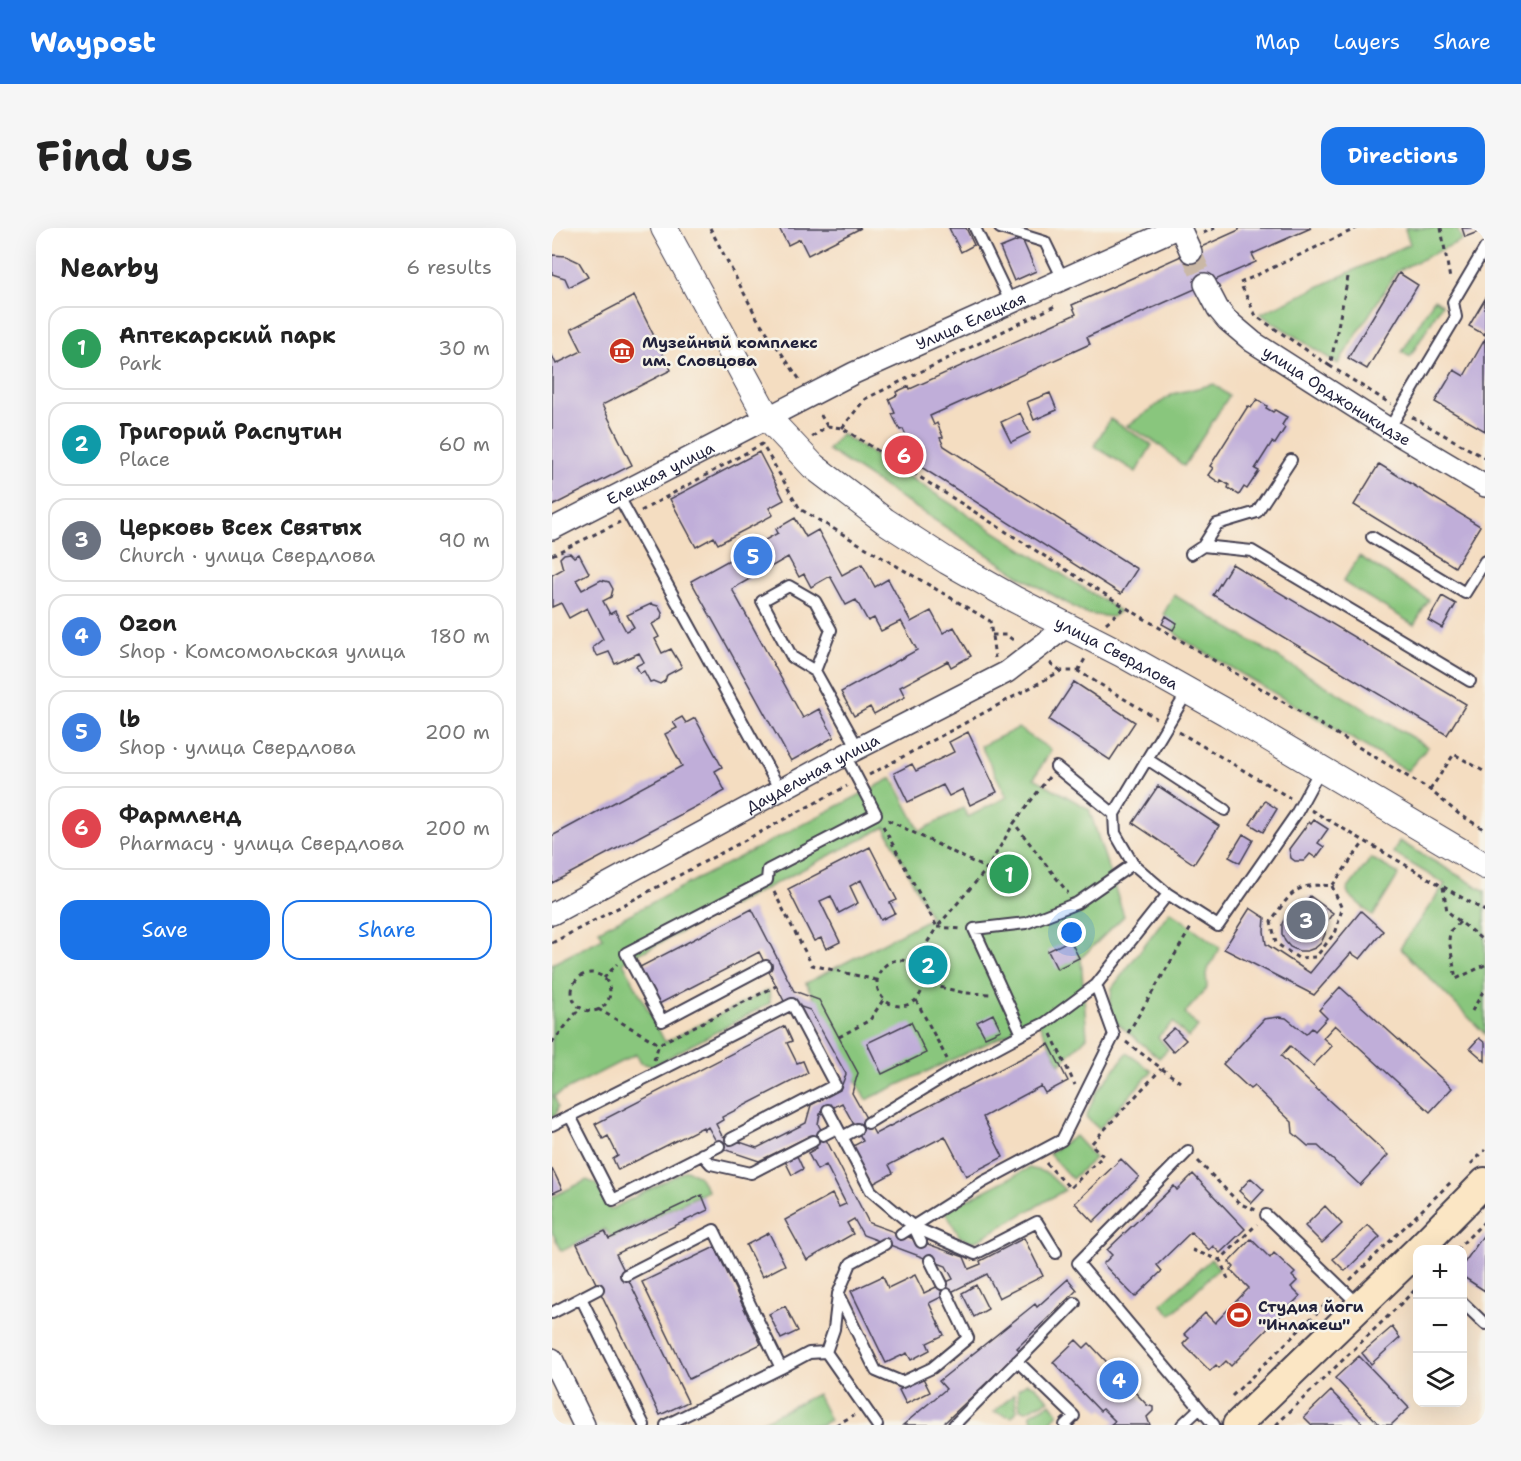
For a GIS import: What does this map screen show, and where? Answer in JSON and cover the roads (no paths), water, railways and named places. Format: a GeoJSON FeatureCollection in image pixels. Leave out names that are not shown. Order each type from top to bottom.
{"type":"FeatureCollection","features":[{"type":"Feature","properties":{"kind":"main road"},"geometry":{"type":"LineString","coordinates":[[1421,1245],[1471,1174]]}},
{"type":"Feature","properties":{"kind":"main road"},"geometry":{"type":"LineString","coordinates":[[1238,1425],[1350,1297],[1413,1253]]}},
{"type":"Feature","properties":{"kind":"street"},"geometry":{"type":"LineString","coordinates":[[664,228],[767,417]]}},
{"type":"Feature","properties":{"kind":"street","name":"Улица Елецкая"},"geometry":{"type":"LineString","coordinates":[[767,417],[854,373],[1063,279],[1184,237]]}},
{"type":"Feature","properties":{"kind":"street","name":"улица Орджоникидзе"},"geometry":{"type":"LineString","coordinates":[[1205,284],[1218,309],[1227,320],[1253,342],[1389,429],[1485,486]]}},
{"type":"Feature","properties":{"kind":"street","name":"улица Свердлова"},"geometry":{"type":"LineString","coordinates":[[767,417],[813,465],[885,521],[947,561],[1188,691],[1485,866]]}},
{"type":"Feature","properties":{"kind":"street","name":"Елецкая улица"},"geometry":{"type":"LineString","coordinates":[[552,530],[767,417]]}},
{"type":"Feature","properties":{"kind":"street","name":"Даудельная улица"},"geometry":{"type":"LineString","coordinates":[[552,914],[852,751],[1007,672],[1067,626]]}},
{"type":"Feature","properties":{"kind":"street"},"geometry":{"type":"LineString","coordinates":[[552,1359],[584,1425]]}},
{"type":"Feature","properties":{"kind":"lane"},"geometry":{"type":"LineString","coordinates":[[975,228],[1011,303]]}},
{"type":"Feature","properties":{"kind":"lane"},"geometry":{"type":"LineString","coordinates":[[1000,228],[1045,242],[1063,279]]}},
{"type":"Feature","properties":{"kind":"lane"},"geometry":{"type":"LineString","coordinates":[[1389,429],[1455,317],[1453,302],[1485,248]]}},
{"type":"Feature","properties":{"kind":"lane"},"geometry":{"type":"LineString","coordinates":[[1191,554],[1203,546],[1217,524],[1257,512],[1291,460]]}},
{"type":"Feature","properties":{"kind":"lane"},"geometry":{"type":"LineString","coordinates":[[618,495],[780,790]]}},
{"type":"Feature","properties":{"kind":"lane"},"geometry":{"type":"LineString","coordinates":[[1372,537],[1465,593],[1485,561]]}},
{"type":"Feature","properties":{"kind":"lane"},"geometry":{"type":"LineString","coordinates":[[1203,546],[1252,551],[1470,681]]}},
{"type":"Feature","properties":{"kind":"lane"},"geometry":{"type":"LineString","coordinates":[[766,966],[662,1021],[627,953],[767,880],[768,870],[876,814],[858,781],[852,751],[815,671],[792,657],[762,602],[789,586],[815,601],[831,630],[815,671]]}},
{"type":"Feature","properties":{"kind":"lane"},"geometry":{"type":"LineString","coordinates":[[1188,691],[1114,814],[1115,833],[1133,864],[1168,894],[1218,926],[1296,814],[1321,768]]}},
{"type":"Feature","properties":{"kind":"lane"},"geometry":{"type":"LineString","coordinates":[[1148,759],[1226,810]]}},
{"type":"Feature","properties":{"kind":"lane"},"geometry":{"type":"LineString","coordinates":[[1056,767],[1114,814]]}},
{"type":"Feature","properties":{"kind":"lane"},"geometry":{"type":"LineString","coordinates":[[1022,1034],[974,929],[1026,923],[1077,903],[1133,864]]}},
{"type":"Feature","properties":{"kind":"lane"},"geometry":{"type":"LineString","coordinates":[[868,1123],[953,1071],[1045,1023],[1096,985],[1168,894]]}},
{"type":"Feature","properties":{"kind":"lane"},"geometry":{"type":"LineString","coordinates":[[901,1234],[983,1182],[1062,1140],[1114,1035],[1096,985]]}},
{"type":"Feature","properties":{"kind":"lane"},"geometry":{"type":"LineString","coordinates":[[552,1125],[792,1004],[835,1085],[820,1096],[731,1139]]}},
{"type":"Feature","properties":{"kind":"lane"},"geometry":{"type":"LineString","coordinates":[[828,1110],[871,1191],[914,1227],[975,1254],[1037,1222],[1056,1253]]}},
{"type":"Feature","properties":{"kind":"lane"},"geometry":{"type":"LineString","coordinates":[[570,1116],[613,1200],[718,1146]]}},
{"type":"Feature","properties":{"kind":"lane"},"geometry":{"type":"LineString","coordinates":[[823,1136],[857,1129]]}},
{"type":"Feature","properties":{"kind":"lane"},"geometry":{"type":"LineString","coordinates":[[702,1155],[711,1164],[751,1173],[813,1141]]}},
{"type":"Feature","properties":{"kind":"lane"},"geometry":{"type":"LineString","coordinates":[[1188,1151],[1078,1263],[1214,1425]]}},
{"type":"Feature","properties":{"kind":"lane"},"geometry":{"type":"LineString","coordinates":[[1266,1215],[1350,1297]]}},
{"type":"Feature","properties":{"kind":"lane"},"geometry":{"type":"LineString","coordinates":[[914,1227],[921,1242]]}},
{"type":"Feature","properties":{"kind":"lane"},"geometry":{"type":"LineString","coordinates":[[626,1275],[714,1230],[781,1368]]}},
{"type":"Feature","properties":{"kind":"lane"},"geometry":{"type":"LineString","coordinates":[[826,1352],[834,1329],[838,1294],[851,1263],[885,1244]]}},
{"type":"Feature","properties":{"kind":"lane"},"geometry":{"type":"LineString","coordinates":[[838,1294],[876,1371],[902,1382],[932,1368],[968,1338],[930,1260]]}},
{"type":"Feature","properties":{"kind":"lane"},"geometry":{"type":"LineString","coordinates":[[552,1312],[598,1289]]}},
{"type":"Feature","properties":{"kind":"lane"},"geometry":{"type":"LineString","coordinates":[[581,1298],[644,1425]]}},
{"type":"Feature","properties":{"kind":"lane"},"geometry":{"type":"LineString","coordinates":[[954,1425],[1074,1303]]}},
{"type":"Feature","properties":{"kind":"lane"},"geometry":{"type":"LineString","coordinates":[[1467,1307],[1485,1324]]}},
{"type":"Feature","properties":{"kind":"lane"},"geometry":{"type":"LineString","coordinates":[[666,1425],[809,1353],[826,1352]]}},
{"type":"Feature","properties":{"kind":"lane"},"geometry":{"type":"LineString","coordinates":[[826,1352],[877,1425]]}},
{"type":"Feature","properties":{"kind":"lane"},"geometry":{"type":"LineString","coordinates":[[1017,1361],[1074,1416],[1065,1425]]}},
{"type":"Feature","properties":{"kind":"lane"},"geometry":{"type":"LineString","coordinates":[[1182,1425],[1199,1409]]}},
{"type":"Feature","properties":{"kind":"tunnel"},"geometry":{"type":"LineString","coordinates":[[1191,252],[1205,284]]}},
{"type":"Feature","properties":{"kind":"place","name":"Музейный комплекс им. Словцова"},"geometry":{"type":"Point","coordinates":[622,351]}},
{"type":"Feature","properties":{"kind":"place","name":"Фармленд"},"geometry":{"type":"Point","coordinates":[904,455]}},
{"type":"Feature","properties":{"kind":"place","name":"lb"},"geometry":{"type":"Point","coordinates":[753,556]}},
{"type":"Feature","properties":{"kind":"place","name":"Аптекарский парк"},"geometry":{"type":"Point","coordinates":[1009,874]}},
{"type":"Feature","properties":{"kind":"place","name":"Церковь Всех Святых"},"geometry":{"type":"Point","coordinates":[1306,920]}},
{"type":"Feature","properties":{"kind":"place","name":"Григорий Распутин"},"geometry":{"type":"Point","coordinates":[928,965]}},
{"type":"Feature","properties":{"kind":"place","name":"Студия йоги \"Инлакеш\""},"geometry":{"type":"Point","coordinates":[1239,1315]}},
{"type":"Feature","properties":{"kind":"place","name":"Ozon"},"geometry":{"type":"Point","coordinates":[1119,1380]}}]}
